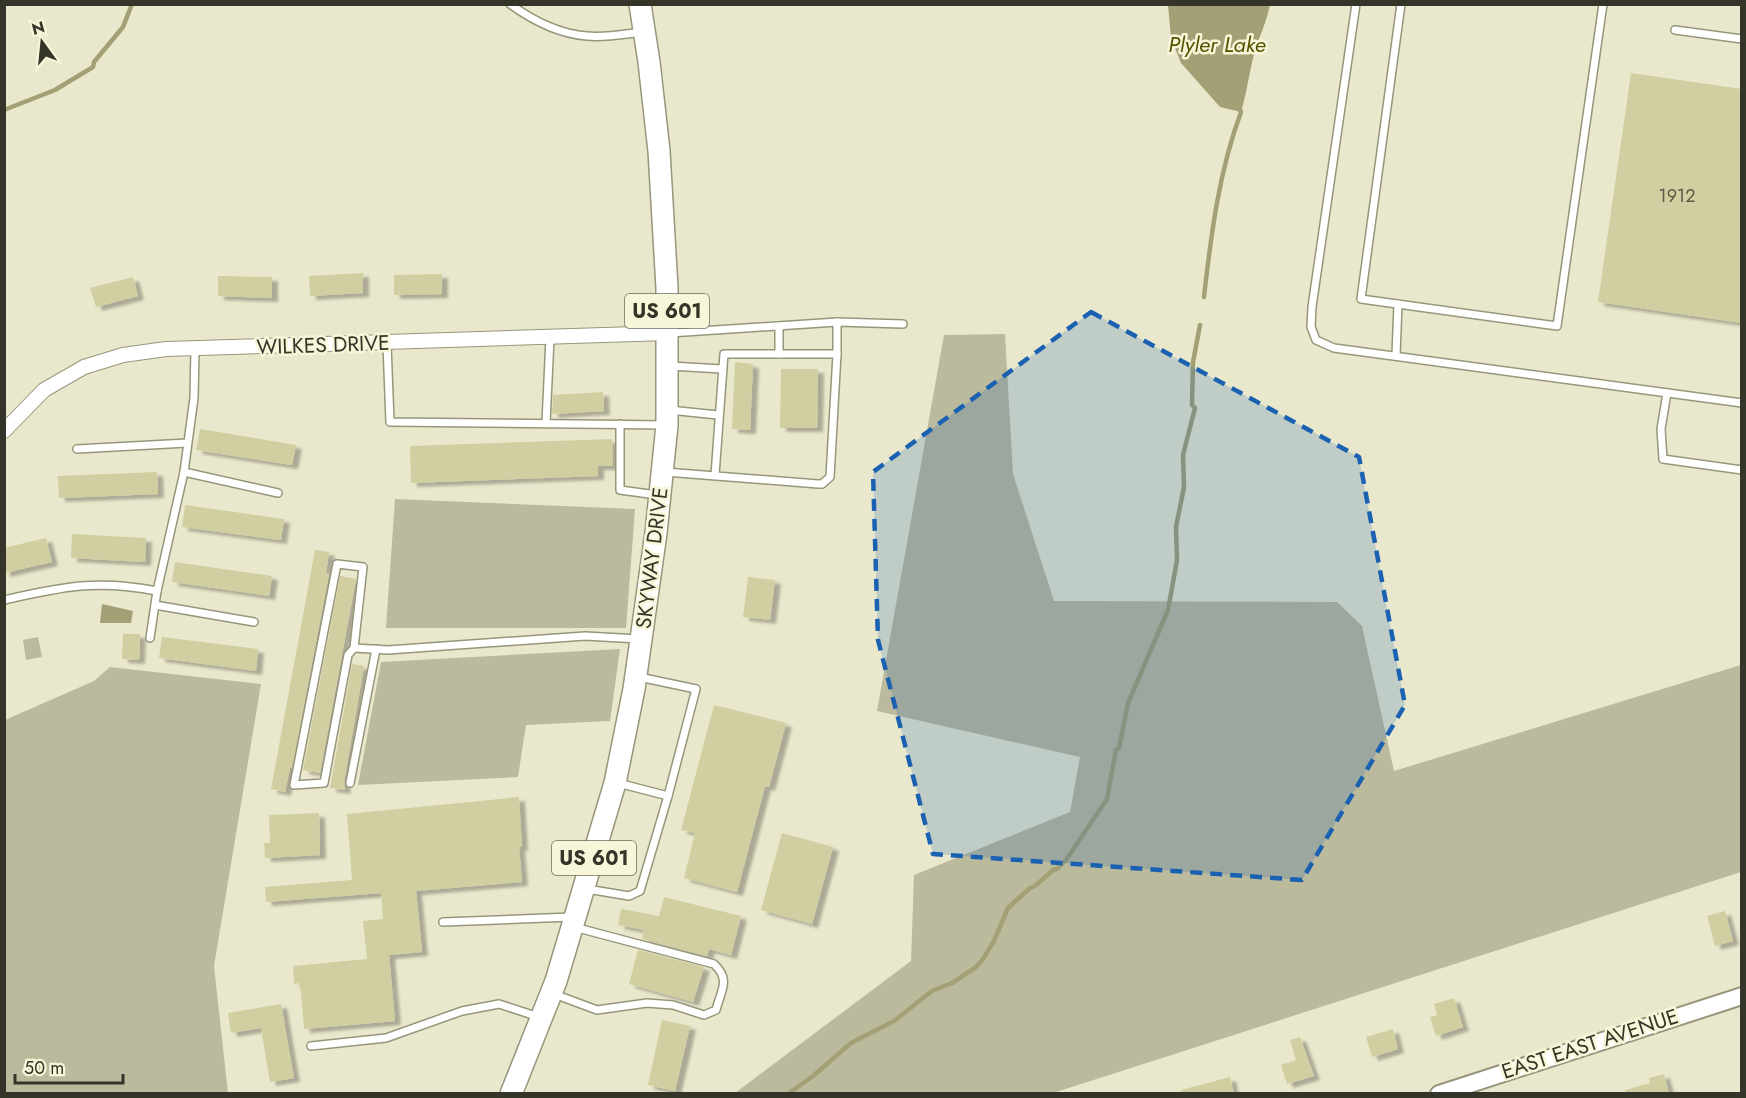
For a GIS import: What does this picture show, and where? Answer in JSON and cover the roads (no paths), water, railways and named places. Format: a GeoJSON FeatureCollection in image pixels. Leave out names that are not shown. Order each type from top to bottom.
{"type":"FeatureCollection","features":[{"type":"Feature","properties":{"kind":"highway","name":"SKYWAY DRIVE"},"geometry":{"type":"LineString","coordinates":[[511,1094],[551,994],[575,922],[615,783],[642,639],[662,471],[667,417],[668,333],[658,151],[640,4]]}},
{"type":"Feature","properties":{"kind":"street","name":"WILKES DRIVE"},"geometry":{"type":"LineString","coordinates":[[4,431],[44,390],[84,367],[123,356],[166,350],[668,333]]}},
{"type":"Feature","properties":{"kind":"street","name":"EAST EAST AVENUE"},"geometry":{"type":"LineString","coordinates":[[1439,1094],[1742,996]]}},
{"type":"Feature","properties":{"kind":"lane"},"geometry":{"type":"LineString","coordinates":[[510,4],[525,16],[560,31],[587,37],[645,32]]}},
{"type":"Feature","properties":{"kind":"lane"},"geometry":{"type":"LineString","coordinates":[[1356,4],[1312,307],[1311,327],[1316,340],[1334,348],[1742,403]]}},
{"type":"Feature","properties":{"kind":"lane"},"geometry":{"type":"LineString","coordinates":[[1401,4],[1361,298],[1557,326],[1603,4]]}},
{"type":"Feature","properties":{"kind":"lane"},"geometry":{"type":"LineString","coordinates":[[1675,30],[1742,39]]}},
{"type":"Feature","properties":{"kind":"lane"},"geometry":{"type":"LineString","coordinates":[[1396,355],[1398,304]]}},
{"type":"Feature","properties":{"kind":"lane"},"geometry":{"type":"LineString","coordinates":[[668,333],[837,322],[903,324]]}},
{"type":"Feature","properties":{"kind":"lane"},"geometry":{"type":"LineString","coordinates":[[662,471],[822,484],[825,482],[830,477],[837,322]]}},
{"type":"Feature","properties":{"kind":"lane"},"geometry":{"type":"LineString","coordinates":[[778,354],[779,326]]}},
{"type":"Feature","properties":{"kind":"lane"},"geometry":{"type":"LineString","coordinates":[[546,423],[550,338]]}},
{"type":"Feature","properties":{"kind":"lane"},"geometry":{"type":"LineString","coordinates":[[387,344],[390,422],[620,424],[667,417],[718,415]]}},
{"type":"Feature","properties":{"kind":"lane"},"geometry":{"type":"LineString","coordinates":[[150,638],[157,591],[183,472],[194,398],[195,349]]}},
{"type":"Feature","properties":{"kind":"lane"},"geometry":{"type":"LineString","coordinates":[[714,475],[722,357],[727,353],[837,354]]}},
{"type":"Feature","properties":{"kind":"lane"},"geometry":{"type":"LineString","coordinates":[[668,366],[722,369]]}},
{"type":"Feature","properties":{"kind":"lane"},"geometry":{"type":"LineString","coordinates":[[1667,393],[1661,429],[1663,459],[1742,470]]}},
{"type":"Feature","properties":{"kind":"lane"},"geometry":{"type":"LineString","coordinates":[[620,424],[620,490],[659,496]]}},
{"type":"Feature","properties":{"kind":"lane"},"geometry":{"type":"LineString","coordinates":[[77,449],[187,443]]}},
{"type":"Feature","properties":{"kind":"lane"},"geometry":{"type":"LineString","coordinates":[[183,472],[278,493]]}},
{"type":"Feature","properties":{"kind":"lane"},"geometry":{"type":"LineString","coordinates":[[337,564],[363,567],[354,648],[348,655],[324,783],[294,785],[337,564]]}},
{"type":"Feature","properties":{"kind":"lane"},"geometry":{"type":"LineString","coordinates":[[4,600],[88,584],[127,585],[157,591]]}},
{"type":"Feature","properties":{"kind":"lane"},"geometry":{"type":"LineString","coordinates":[[155,605],[254,622]]}},
{"type":"Feature","properties":{"kind":"lane"},"geometry":{"type":"LineString","coordinates":[[354,648],[388,650],[585,636],[642,639]]}},
{"type":"Feature","properties":{"kind":"lane"},"geometry":{"type":"LineString","coordinates":[[350,783],[376,649]]}},
{"type":"Feature","properties":{"kind":"lane"},"geometry":{"type":"LineString","coordinates":[[585,889],[629,896],[640,891],[696,689],[636,676]]}},
{"type":"Feature","properties":{"kind":"lane"},"geometry":{"type":"LineString","coordinates":[[615,783],[668,796]]}},
{"type":"Feature","properties":{"kind":"lane"},"geometry":{"type":"LineString","coordinates":[[443,922],[575,922],[714,964],[723,972],[725,978],[716,1010],[704,1016],[673,1005],[646,1003],[597,1010],[551,994]]}},
{"type":"Feature","properties":{"kind":"lane"},"geometry":{"type":"LineString","coordinates":[[311,1046],[386,1038],[462,1011],[499,1004],[542,1018]]}},
{"type":"Feature","properties":{"kind":"water","name":"Plyler Lake"},"geometry":{"type":"Polygon","coordinates":[[[1168,5],[1270,5],[1255,50],[1241,112],[1220,107],[1181,63],[1171,38],[1168,5]]]}},
{"type":"Feature","properties":{"kind":"water"},"geometry":{"type":"Polygon","coordinates":[[[102,604],[133,611],[131,623],[100,623],[102,604]]]}},
{"type":"Feature","properties":{"kind":"waterway"},"geometry":{"type":"LineString","coordinates":[[4,110],[55,90],[93,67],[94,62],[123,27],[132,4]]}},
{"type":"Feature","properties":{"kind":"waterway"},"geometry":{"type":"LineString","coordinates":[[1204,297],[1217,203],[1233,134],[1241,112],[1239,108]]}},
{"type":"Feature","properties":{"kind":"waterway"},"geometry":{"type":"LineString","coordinates":[[788,1094],[851,1043],[894,1021],[932,991],[952,983],[975,968],[994,941],[1008,908],[1066,860],[1107,799],[1128,703],[1168,610],[1177,560],[1176,527],[1184,487],[1183,455],[1195,408],[1192,405],[1193,362],[1200,325]]}}]}
